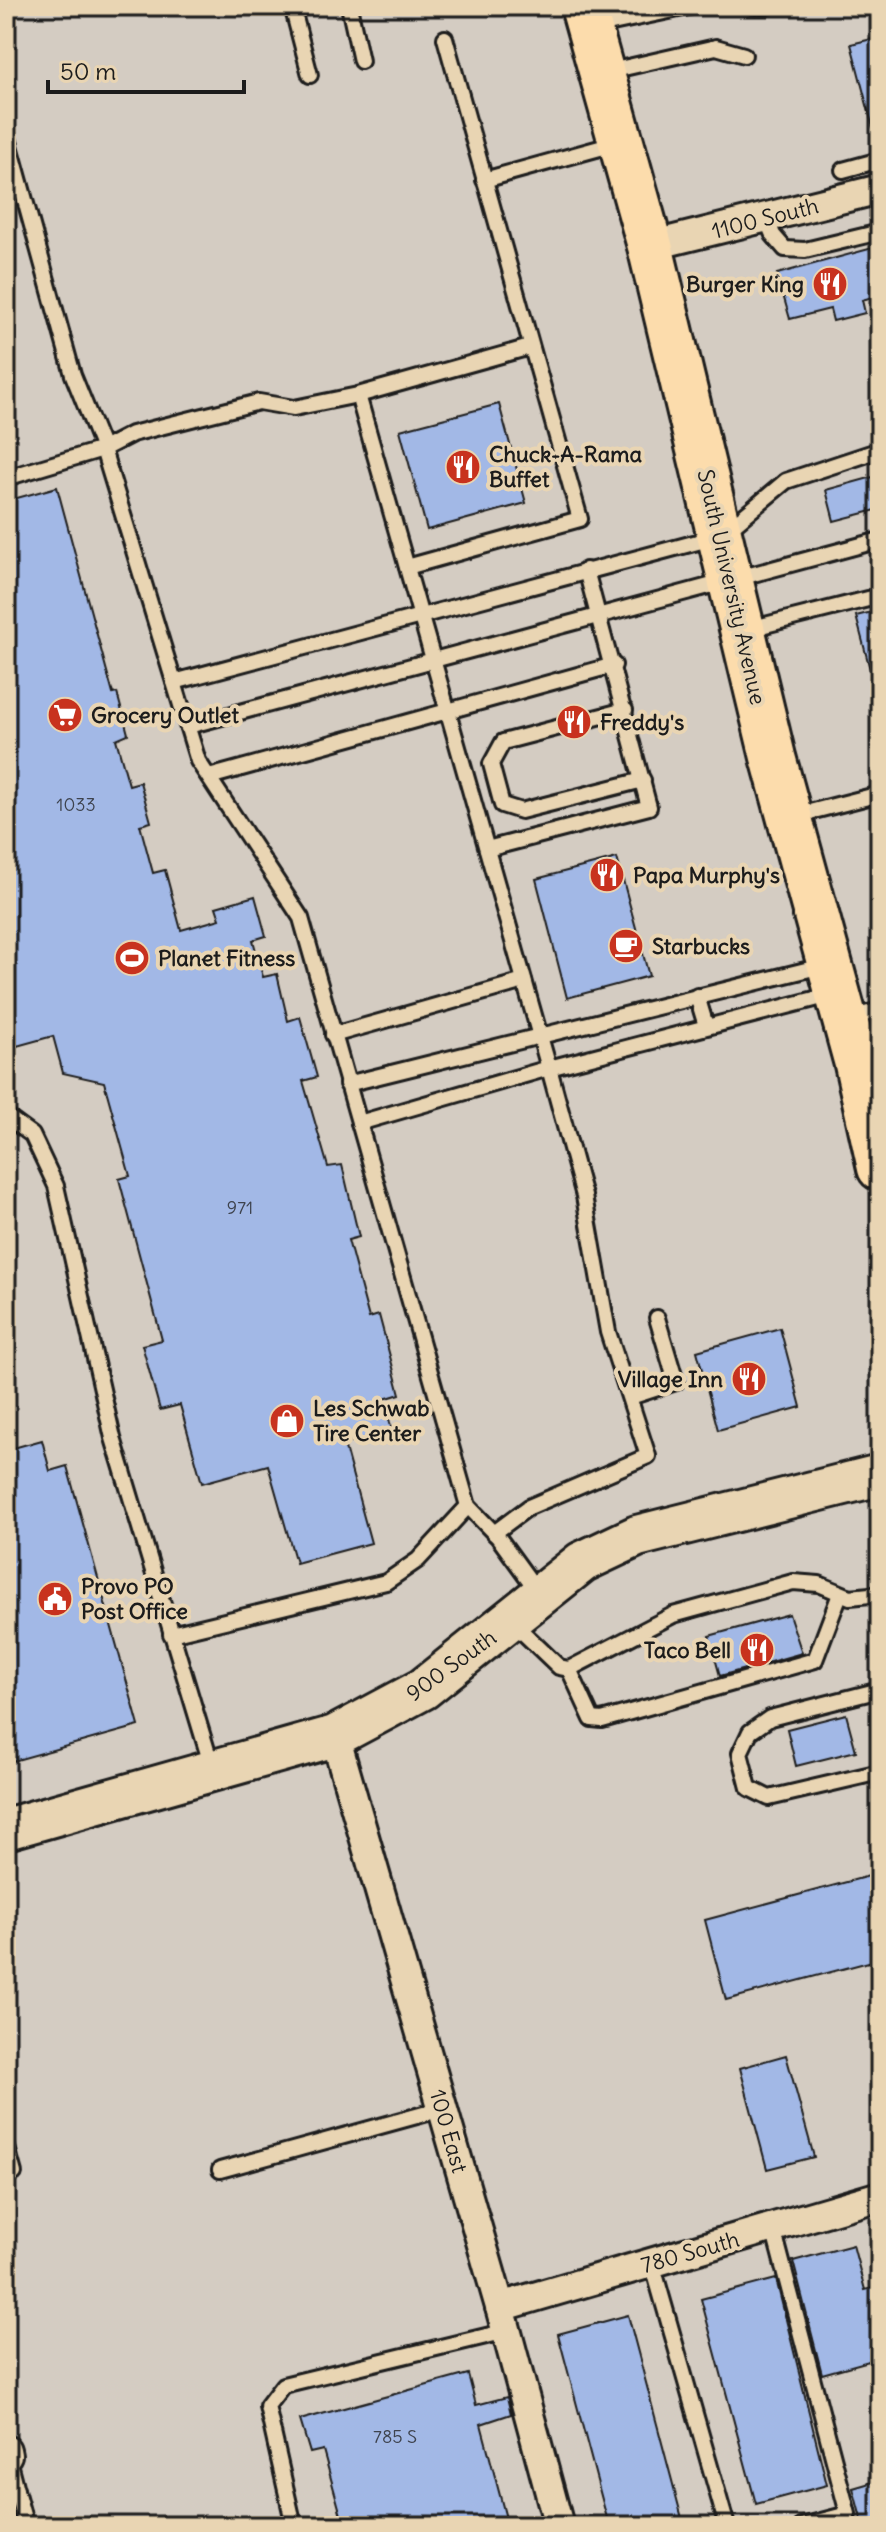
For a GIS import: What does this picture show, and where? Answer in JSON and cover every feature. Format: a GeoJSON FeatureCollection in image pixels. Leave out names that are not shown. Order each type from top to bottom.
{"type":"FeatureCollection","features":[{"type":"Feature","properties":{"kind":"highway","name":"South University Avenue"},"geometry":{"type":"LineString","coordinates":[[586,17],[618,143],[650,246],[790,817],[848,997],[880,1168]]}},
{"type":"Feature","properties":{"kind":"street","name":"1100 South"},"geometry":{"type":"LineString","coordinates":[[650,246],[880,189]]}},
{"type":"Feature","properties":{"kind":"street","name":"900 South"},"geometry":{"type":"LineString","coordinates":[[6,1829],[335,1736],[423,1689],[582,1562],[637,1536],[880,1475]]}},
{"type":"Feature","properties":{"kind":"street","name":"100 East"},"geometry":{"type":"LineString","coordinates":[[335,1736],[504,2319],[559,2526]]}},
{"type":"Feature","properties":{"kind":"street","name":"780 South"},"geometry":{"type":"LineString","coordinates":[[504,2319],[652,2263],[880,2196]]}},
{"type":"Feature","properties":{"kind":"lane"},"geometry":{"type":"LineString","coordinates":[[292,6],[310,75]]}},
{"type":"Feature","properties":{"kind":"lane"},"geometry":{"type":"LineString","coordinates":[[349,6],[361,61]]}},
{"type":"Feature","properties":{"kind":"lane"},"geometry":{"type":"LineString","coordinates":[[586,17],[693,6]]}},
{"type":"Feature","properties":{"kind":"lane"},"geometry":{"type":"LineString","coordinates":[[752,6],[768,6]]}},
{"type":"Feature","properties":{"kind":"lane"},"geometry":{"type":"LineString","coordinates":[[407,567],[580,519],[445,38]]}},
{"type":"Feature","properties":{"kind":"lane"},"geometry":{"type":"LineString","coordinates":[[602,73],[716,47],[744,55]]}},
{"type":"Feature","properties":{"kind":"lane"},"geometry":{"type":"LineString","coordinates":[[6,131],[73,375],[103,449],[198,761],[301,918],[468,1506],[494,1533],[525,1608],[559,1667],[569,1669],[667,1618],[793,1582],[819,1584],[840,1594],[880,1594]]}},
{"type":"Feature","properties":{"kind":"lane"},"geometry":{"type":"LineString","coordinates":[[484,180],[618,143]]}},
{"type":"Feature","properties":{"kind":"lane"},"geometry":{"type":"LineString","coordinates":[[843,170],[880,160]]}},
{"type":"Feature","properties":{"kind":"lane"},"geometry":{"type":"LineString","coordinates":[[766,218],[773,235],[785,249],[805,250],[880,232]]}},
{"type":"Feature","properties":{"kind":"lane"},"geometry":{"type":"LineString","coordinates":[[6,478],[103,449],[132,434],[259,402],[294,408],[358,395],[530,347]]}},
{"type":"Feature","properties":{"kind":"lane"},"geometry":{"type":"LineString","coordinates":[[358,395],[584,1196],[608,1332],[648,1456],[529,1507],[494,1533]]}},
{"type":"Feature","properties":{"kind":"lane"},"geometry":{"type":"LineString","coordinates":[[174,682],[720,536],[786,481],[880,450]]}},
{"type":"Feature","properties":{"kind":"lane"},"geometry":{"type":"LineString","coordinates":[[188,726],[880,540]]}},
{"type":"Feature","properties":{"kind":"lane"},"geometry":{"type":"LineString","coordinates":[[487,849],[649,807],[601,613],[586,570]]}},
{"type":"Feature","properties":{"kind":"lane"},"geometry":{"type":"LineString","coordinates":[[743,631],[880,596]]}},
{"type":"Feature","properties":{"kind":"lane"},"geometry":{"type":"LineString","coordinates":[[209,777],[614,665]]}},
{"type":"Feature","properties":{"kind":"lane"},"geometry":{"type":"LineString","coordinates":[[625,710],[503,742],[491,764],[502,805],[521,811],[643,780]]}},
{"type":"Feature","properties":{"kind":"lane"},"geometry":{"type":"LineString","coordinates":[[790,817],[880,794]]}},
{"type":"Feature","properties":{"kind":"lane"},"geometry":{"type":"LineString","coordinates":[[333,1035],[524,981]]}},
{"type":"Feature","properties":{"kind":"lane"},"geometry":{"type":"LineString","coordinates":[[347,1084],[697,996],[848,997]]}},
{"type":"Feature","properties":{"kind":"lane"},"geometry":{"type":"LineString","coordinates":[[697,996],[706,1026]]}},
{"type":"Feature","properties":{"kind":"lane"},"geometry":{"type":"LineString","coordinates":[[359,1123],[706,1026],[848,997]]}},
{"type":"Feature","properties":{"kind":"lane"},"geometry":{"type":"LineString","coordinates":[[6,1116],[32,1135],[56,1186],[113,1438],[213,1771]]}},
{"type":"Feature","properties":{"kind":"lane"},"geometry":{"type":"LineString","coordinates":[[630,1397],[676,1382],[657,1318]]}},
{"type":"Feature","properties":{"kind":"lane"},"geometry":{"type":"LineString","coordinates":[[171,1634],[386,1582],[418,1560],[468,1506]]}},
{"type":"Feature","properties":{"kind":"lane"},"geometry":{"type":"LineString","coordinates":[[569,1669],[592,1719],[617,1716],[815,1660],[840,1594]]}},
{"type":"Feature","properties":{"kind":"lane"},"geometry":{"type":"LineString","coordinates":[[880,1690],[770,1718],[750,1732],[740,1753],[749,1788],[769,1798],[880,1772]]}},
{"type":"Feature","properties":{"kind":"lane"},"geometry":{"type":"LineString","coordinates":[[220,2170],[442,2109]]}},
{"type":"Feature","properties":{"kind":"lane"},"geometry":{"type":"LineString","coordinates":[[6,2144],[14,2173],[6,2175]]}},
{"type":"Feature","properties":{"kind":"lane"},"geometry":{"type":"LineString","coordinates":[[773,2228],[850,2520],[802,2526]]}},
{"type":"Feature","properties":{"kind":"lane"},"geometry":{"type":"LineString","coordinates":[[652,2263],[727,2526]]}},
{"type":"Feature","properties":{"kind":"lane"},"geometry":{"type":"LineString","coordinates":[[294,2526],[267,2406],[283,2385],[504,2319]]}},
{"type":"Feature","properties":{"kind":"lane"},"geometry":{"type":"LineString","coordinates":[[7,2452],[11,2492],[26,2526]]}},
{"type":"Feature","properties":{"kind":"shaded area"},"geometry":{"type":"Polygon","coordinates":[[[6,6],[880,6],[880,2526],[6,2526],[6,6]]]}},
{"type":"Feature","properties":{"kind":"building"},"geometry":{"type":"Polygon","coordinates":[[[880,37],[880,128],[873,128],[851,44],[880,37]]]}},
{"type":"Feature","properties":{"kind":"building","name":"Burger King"},"geometry":{"type":"Polygon","coordinates":[[[880,246],[880,295],[862,300],[865,313],[833,321],[830,309],[790,319],[777,274],[880,246]]]}},
{"type":"Feature","properties":{"kind":"building","name":"Chuck-A-Rama Buffet"},"geometry":{"type":"Polygon","coordinates":[[[499,404],[526,503],[427,530],[400,430],[499,404]]]}},
{"type":"Feature","properties":{"kind":"building"},"geometry":{"type":"Polygon","coordinates":[[[880,475],[880,509],[834,521],[826,490],[880,475]]]}},
{"type":"Feature","properties":{"kind":"building"},"geometry":{"type":"Polygon","coordinates":[[[57,487],[113,694],[117,693],[128,734],[116,739],[121,757],[129,785],[140,782],[151,822],[140,825],[153,873],[165,870],[181,930],[220,919],[216,907],[255,896],[266,936],[253,940],[263,977],[277,974],[288,1021],[300,1017],[317,1077],[303,1081],[328,1167],[342,1165],[359,1237],[348,1240],[369,1318],[379,1315],[400,1394],[384,1399],[392,1431],[344,1444],[371,1543],[296,1563],[268,1465],[202,1483],[180,1405],[160,1410],[142,1345],[162,1340],[119,1179],[130,1176],[104,1082],[63,1073],[53,1036],[6,1049],[6,501],[57,487]]]}},
{"type":"Feature","properties":{"kind":"building"},"geometry":{"type":"Polygon","coordinates":[[[880,610],[880,680],[873,681],[856,616],[880,610]]]}},
{"type":"Feature","properties":{"kind":"building"},"geometry":{"type":"Polygon","coordinates":[[[617,858],[649,976],[567,998],[536,879],[617,858]]]}},
{"type":"Feature","properties":{"kind":"building","name":"Village Inn"},"geometry":{"type":"Polygon","coordinates":[[[780,1328],[801,1407],[718,1430],[697,1351],[780,1328]]]}},
{"type":"Feature","properties":{"kind":"building","name":"Provo PO Post Office"},"geometry":{"type":"Polygon","coordinates":[[[42,1440],[50,1471],[67,1466],[139,1726],[6,1763],[6,1450],[42,1440]]]}},
{"type":"Feature","properties":{"kind":"building","name":"Taco Bell"},"geometry":{"type":"Polygon","coordinates":[[[789,1614],[802,1653],[720,1676],[709,1636],[789,1614]]]}},
{"type":"Feature","properties":{"kind":"building"},"geometry":{"type":"Polygon","coordinates":[[[846,1714],[856,1751],[796,1766],[787,1729],[846,1714]]]}},
{"type":"Feature","properties":{"kind":"building"},"geometry":{"type":"Polygon","coordinates":[[[880,1873],[880,1959],[726,2000],[705,1920],[880,1873]]]}},
{"type":"Feature","properties":{"kind":"building"},"geometry":{"type":"Polygon","coordinates":[[[786,2055],[814,2157],[767,2169],[740,2068],[786,2055]]]}},
{"type":"Feature","properties":{"kind":"building"},"geometry":{"type":"Polygon","coordinates":[[[853,2245],[865,2290],[880,2286],[880,2358],[822,2374],[793,2261],[853,2245]]]}},
{"type":"Feature","properties":{"kind":"building"},"geometry":{"type":"Polygon","coordinates":[[[776,2279],[827,2485],[756,2504],[701,2299],[776,2279]]]}},
{"type":"Feature","properties":{"kind":"building"},"geometry":{"type":"Polygon","coordinates":[[[628,2315],[684,2526],[609,2526],[558,2334],[628,2315]]]}},
{"type":"Feature","properties":{"kind":"building"},"geometry":{"type":"Polygon","coordinates":[[[468,2374],[476,2405],[507,2397],[511,2414],[481,2424],[508,2526],[344,2526],[323,2450],[310,2453],[300,2420],[468,2374]]]}},
{"type":"Feature","properties":{"kind":"building"},"geometry":{"type":"Polygon","coordinates":[[[880,2480],[880,2526],[863,2526],[853,2488],[880,2480]]]}},
{"type":"Feature","properties":{"kind":"place","name":"Burger King"},"geometry":{"type":"Point","coordinates":[830,284]}},
{"type":"Feature","properties":{"kind":"place","name":"Chuck-A-Rama Buffet"},"geometry":{"type":"Point","coordinates":[463,467]}},
{"type":"Feature","properties":{"kind":"place","name":"Grocery Outlet"},"geometry":{"type":"Point","coordinates":[65,715]}},
{"type":"Feature","properties":{"kind":"place","name":"Freddy's"},"geometry":{"type":"Point","coordinates":[574,722]}},
{"type":"Feature","properties":{"kind":"place","name":"Papa Murphy's"},"geometry":{"type":"Point","coordinates":[607,875]}},
{"type":"Feature","properties":{"kind":"place","name":"Starbucks"},"geometry":{"type":"Point","coordinates":[626,946]}},
{"type":"Feature","properties":{"kind":"place","name":"Planet Fitness"},"geometry":{"type":"Point","coordinates":[132,958]}},
{"type":"Feature","properties":{"kind":"place","name":"Village Inn"},"geometry":{"type":"Point","coordinates":[749,1379]}},
{"type":"Feature","properties":{"kind":"place","name":"Les Schwab Tire Center"},"geometry":{"type":"Point","coordinates":[287,1421]}},
{"type":"Feature","properties":{"kind":"place","name":"Provo PO Post Office"},"geometry":{"type":"Point","coordinates":[55,1599]}},
{"type":"Feature","properties":{"kind":"place","name":"Taco Bell"},"geometry":{"type":"Point","coordinates":[757,1650]}}]}
